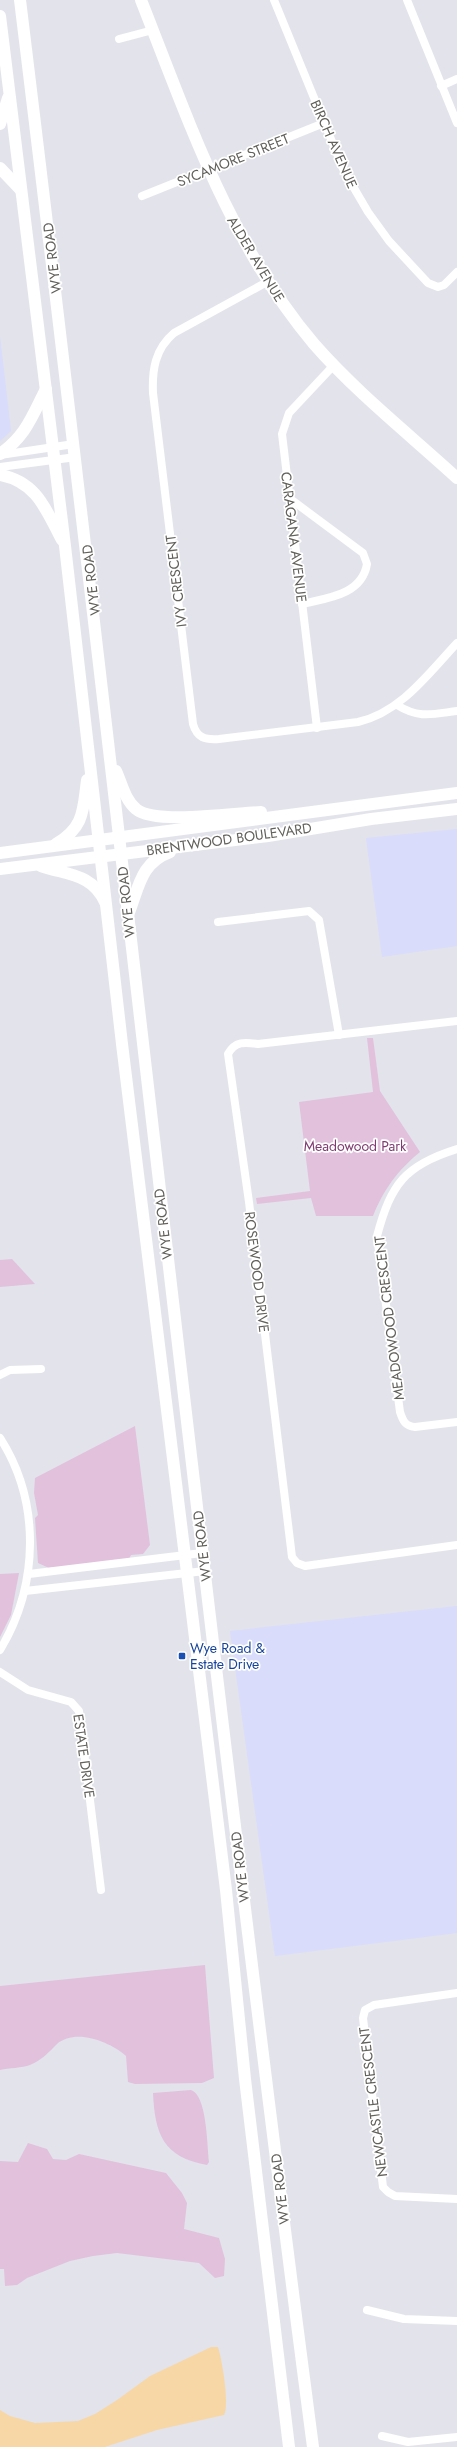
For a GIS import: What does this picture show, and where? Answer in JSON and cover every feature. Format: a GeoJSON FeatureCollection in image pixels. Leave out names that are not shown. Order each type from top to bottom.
{"type":"FeatureCollection","features":[{"type":"Feature","properties":{"kind":"main road","name":"WYE ROAD"},"geometry":{"type":"LineString","coordinates":[[20,0],[112,763],[128,916],[202,1553],[313,2447]]}},
{"type":"Feature","properties":{"kind":"main road","name":"ALDER AVENUE"},"geometry":{"type":"LineString","coordinates":[[141,0],[234,225],[267,282],[314,344],[334,365],[454,470]]}},
{"type":"Feature","properties":{"kind":"main road","name":"WYE ROAD"},"geometry":{"type":"LineString","coordinates":[[0,16],[91,765],[122,1044],[226,1882],[245,2079],[288,2446]]}},
{"type":"Feature","properties":{"kind":"main road"},"geometry":{"type":"LineString","coordinates":[[0,124],[10,93]]}},
{"type":"Feature","properties":{"kind":"main road"},"geometry":{"type":"LineString","coordinates":[[0,168],[21,190]]}},
{"type":"Feature","properties":{"kind":"main road"},"geometry":{"type":"LineString","coordinates":[[0,454],[13,444],[25,431],[46,389]]}},
{"type":"Feature","properties":{"kind":"main road"},"geometry":{"type":"LineString","coordinates":[[0,475],[21,481],[37,495],[65,546]]}},
{"type":"Feature","properties":{"kind":"main road"},"geometry":{"type":"LineString","coordinates":[[112,763],[128,800],[137,810],[150,815],[178,818],[332,808]]}},
{"type":"Feature","properties":{"kind":"main road"},"geometry":{"type":"LineString","coordinates":[[54,845],[70,834],[82,816],[91,765]]}},
{"type":"Feature","properties":{"kind":"main road","name":"BRENTWOOD BOULEVARD"},"geometry":{"type":"LineString","coordinates":[[0,868],[38,865],[100,847],[120,836],[457,793]]}},
{"type":"Feature","properties":{"kind":"main road","name":"BRENTWOOD BOULEVARD"},"geometry":{"type":"LineString","coordinates":[[0,853],[54,845],[100,847],[121,853],[188,846],[371,819],[457,809]]}},
{"type":"Feature","properties":{"kind":"main road"},"geometry":{"type":"LineString","coordinates":[[128,916],[145,870],[150,863],[156,857],[188,846]]}},
{"type":"Feature","properties":{"kind":"main road"},"geometry":{"type":"LineString","coordinates":[[0,868],[32,856],[100,847]]}},
{"type":"Feature","properties":{"kind":"main road"},"geometry":{"type":"LineString","coordinates":[[38,865],[56,871],[75,874],[90,882],[105,900],[109,919]]}},
{"type":"Feature","properties":{"kind":"street","name":"BIRCH AVENUE"},"geometry":{"type":"LineString","coordinates":[[274,0],[344,171],[368,212],[389,241],[424,280],[438,287],[444,285],[457,272]]}},
{"type":"Feature","properties":{"kind":"street"},"geometry":{"type":"LineString","coordinates":[[406,0],[457,123]]}},
{"type":"Feature","properties":{"kind":"street"},"geometry":{"type":"LineString","coordinates":[[119,40],[153,30]]}},
{"type":"Feature","properties":{"kind":"street"},"geometry":{"type":"LineString","coordinates":[[441,86],[457,79]]}},
{"type":"Feature","properties":{"kind":"street","name":"SYCAMORE STREET"},"geometry":{"type":"LineString","coordinates":[[142,196],[324,124]]}},
{"type":"Feature","properties":{"kind":"street","name":"IVY CRESCENT"},"geometry":{"type":"LineString","coordinates":[[267,282],[167,339],[157,355],[154,364],[153,393],[195,730],[201,738],[212,740],[317,728],[367,720],[397,705],[457,644]]}},
{"type":"Feature","properties":{"kind":"street","name":"CARAGANA AVENUE"},"geometry":{"type":"LineString","coordinates":[[317,728],[282,442],[285,419],[334,365]]}},
{"type":"Feature","properties":{"kind":"street"},"geometry":{"type":"LineString","coordinates":[[0,454],[74,444]]}},
{"type":"Feature","properties":{"kind":"street"},"geometry":{"type":"LineString","coordinates":[[0,467],[76,457]]}},
{"type":"Feature","properties":{"kind":"street"},"geometry":{"type":"LineString","coordinates":[[289,498],[363,553],[367,564],[364,574],[349,591],[302,604]]}},
{"type":"Feature","properties":{"kind":"street"},"geometry":{"type":"LineString","coordinates":[[397,705],[421,715],[457,711]]}},
{"type":"Feature","properties":{"kind":"street"},"geometry":{"type":"LineString","coordinates":[[218,922],[309,911],[318,920],[339,1035]]}},
{"type":"Feature","properties":{"kind":"street","name":"ROSEWOOD DRIVE"},"geometry":{"type":"LineString","coordinates":[[457,1021],[258,1044],[243,1042],[236,1045],[228,1054],[249,1202],[292,1557],[298,1563],[305,1566],[457,1546]]}},
{"type":"Feature","properties":{"kind":"street","name":"MEADOWOOD CRESCENT"},"geometry":{"type":"LineString","coordinates":[[457,1149],[434,1156],[408,1171],[390,1195],[384,1209],[377,1236],[400,1412],[403,1421],[408,1426],[415,1427],[457,1422]]}},
{"type":"Feature","properties":{"kind":"street"},"geometry":{"type":"LineString","coordinates":[[0,1374],[10,1370],[41,1369]]}},
{"type":"Feature","properties":{"kind":"street"},"geometry":{"type":"LineString","coordinates":[[0,1438],[16,1467],[26,1503],[30,1542],[29,1574],[25,1591],[14,1624],[0,1650]]}},
{"type":"Feature","properties":{"kind":"street"},"geometry":{"type":"LineString","coordinates":[[29,1574],[202,1553]]}},
{"type":"Feature","properties":{"kind":"street"},"geometry":{"type":"LineString","coordinates":[[25,1591],[205,1571]]}},
{"type":"Feature","properties":{"kind":"street","name":"ESTATE DRIVE"},"geometry":{"type":"LineString","coordinates":[[0,1672],[28,1690],[71,1702],[79,1711],[101,1890]]}},
{"type":"Feature","properties":{"kind":"street","name":"NEWCASTLE CRESCENT"},"geometry":{"type":"LineString","coordinates":[[457,1993],[374,2005],[365,2010],[363,2018],[384,2186],[388,2192],[395,2196],[457,2199]]}},
{"type":"Feature","properties":{"kind":"street"},"geometry":{"type":"LineString","coordinates":[[367,2310],[404,2319],[457,2320]]}},
{"type":"Feature","properties":{"kind":"street"},"geometry":{"type":"LineString","coordinates":[[382,2436],[408,2442],[457,2437]]}},
{"type":"Feature","properties":{"kind":"shaded area"},"geometry":{"type":"Polygon","coordinates":[[[0,336],[11,431],[0,441],[0,336]]]}},
{"type":"Feature","properties":{"kind":"shaded area"},"geometry":{"type":"Polygon","coordinates":[[[457,829],[457,946],[382,957],[366,838],[457,829]]]}},
{"type":"Feature","properties":{"kind":"shaded area"},"geometry":{"type":"Polygon","coordinates":[[[457,1606],[457,1933],[275,1956],[230,1631],[457,1606]]]}},
{"type":"Feature","properties":{"kind":"shaded area"},"geometry":{"type":"Polygon","coordinates":[[[211,2347],[218,2347],[221,2361],[226,2393],[226,2410],[224,2415],[157,2430],[105,2447],[0,2447],[0,2410],[10,2416],[35,2423],[78,2421],[95,2414],[150,2376],[211,2347]]]}},
{"type":"Feature","properties":{"kind":"green space","name":"Meadowood Park"},"geometry":{"type":"Polygon","coordinates":[[[367,1038],[373,1038],[380,1091],[420,1152],[404,1166],[392,1181],[373,1216],[316,1216],[311,1198],[257,1204],[256,1198],[310,1191],[299,1102],[373,1092],[367,1038]]]}},
{"type":"Feature","properties":{"kind":"green space"},"geometry":{"type":"Polygon","coordinates":[[[12,1259],[35,1284],[0,1287],[0,1260],[12,1259]]]}},
{"type":"Feature","properties":{"kind":"green space"},"geometry":{"type":"Polygon","coordinates":[[[135,1426],[150,1545],[143,1554],[131,1555],[129,1559],[49,1568],[38,1563],[35,1518],[38,1515],[34,1493],[35,1478],[135,1426]]]}},
{"type":"Feature","properties":{"kind":"green space"},"geometry":{"type":"Polygon","coordinates":[[[19,1573],[11,1615],[0,1637],[0,1574],[19,1573]]]}},
{"type":"Feature","properties":{"kind":"green space"},"geometry":{"type":"Polygon","coordinates":[[[205,1965],[214,2078],[202,2083],[135,2084],[128,2082],[126,2056],[102,2042],[83,2037],[65,2039],[57,2044],[42,2058],[30,2065],[0,2070],[0,1986],[205,1965]]]}},
{"type":"Feature","properties":{"kind":"green space"},"geometry":{"type":"Polygon","coordinates":[[[191,2090],[196,2094],[203,2110],[207,2133],[209,2162],[207,2165],[180,2156],[171,2150],[159,2132],[156,2120],[153,2093],[191,2090]]]}},
{"type":"Feature","properties":{"kind":"green space"},"geometry":{"type":"Polygon","coordinates":[[[28,2143],[47,2149],[53,2159],[66,2160],[79,2154],[166,2173],[182,2193],[187,2203],[184,2229],[219,2238],[225,2259],[224,2276],[215,2278],[199,2263],[117,2253],[70,2261],[27,2278],[17,2285],[5,2286],[4,2269],[0,2269],[0,2161],[18,2162],[28,2143]]]}},
{"type":"Feature","properties":{"kind":"place","name":"Wye Road & Estate Drive"},"geometry":{"type":"Point","coordinates":[182,1656]}}]}
